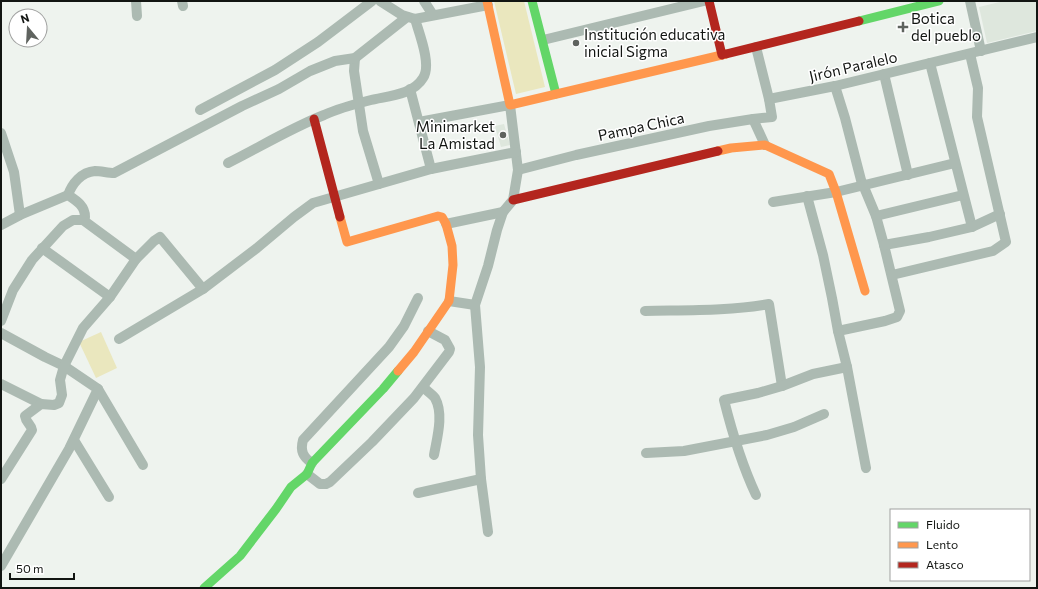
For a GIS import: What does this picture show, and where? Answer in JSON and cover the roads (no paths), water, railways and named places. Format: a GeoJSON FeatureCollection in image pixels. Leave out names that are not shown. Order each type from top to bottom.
{"type":"FeatureCollection","features":[{"type":"Feature","properties":{"kind":"street"},"geometry":{"type":"LineString","coordinates":[[136,1],[137,16]]}},
{"type":"Feature","properties":{"kind":"street"},"geometry":{"type":"LineString","coordinates":[[200,110],[275,70],[318,42],[372,1]]}},
{"type":"Feature","properties":{"kind":"street"},"geometry":{"type":"LineString","coordinates":[[228,163],[314,119],[343,107],[400,93],[410,89],[422,80],[426,69],[424,50],[411,18],[380,1]]}},
{"type":"Feature","properties":{"kind":"street"},"geometry":{"type":"LineString","coordinates":[[424,1],[433,15]]}},
{"type":"Feature","properties":{"kind":"street"},"geometry":{"type":"LineString","coordinates":[[532,1],[556,94]]}},
{"type":"Feature","properties":{"kind":"street"},"geometry":{"type":"LineString","coordinates":[[543,40],[704,1]]}},
{"type":"Feature","properties":{"kind":"street"},"geometry":{"type":"LineString","coordinates":[[709,1],[722,55]]}},
{"type":"Feature","properties":{"kind":"street"},"geometry":{"type":"LineString","coordinates":[[419,122],[510,105],[756,47],[907,5],[939,1]]}},
{"type":"Feature","properties":{"kind":"street"},"geometry":{"type":"LineString","coordinates":[[970,1],[981,51]]}},
{"type":"Feature","properties":{"kind":"street"},"geometry":{"type":"LineString","coordinates":[[1,225],[20,215],[68,195],[72,185],[82,175],[95,171],[114,173],[242,106],[279,89],[310,71],[335,61],[354,58],[411,18],[433,15],[487,3],[510,105],[518,170],[513,200],[503,212],[488,266],[475,305],[480,367],[478,435],[481,479],[488,532]]}},
{"type":"Feature","properties":{"kind":"street","name":"Jirón Paralelo"},"geometry":{"type":"LineString","coordinates":[[769,99],[835,86],[1037,38]]}},
{"type":"Feature","properties":{"kind":"street"},"geometry":{"type":"LineString","coordinates":[[756,47],[769,99]]}},
{"type":"Feature","properties":{"kind":"street"},"geometry":{"type":"LineString","coordinates":[[892,275],[958,260],[992,250],[1006,242],[977,117],[978,88],[970,54]]}},
{"type":"Feature","properties":{"kind":"street"},"geometry":{"type":"LineString","coordinates":[[354,58],[354,71],[363,130],[380,184]]}},
{"type":"Feature","properties":{"kind":"street"},"geometry":{"type":"LineString","coordinates":[[930,63],[972,227]]}},
{"type":"Feature","properties":{"kind":"street"},"geometry":{"type":"LineString","coordinates":[[884,74],[908,175]]}},
{"type":"Feature","properties":{"kind":"street"},"geometry":{"type":"LineString","coordinates":[[835,86],[845,118],[862,185],[876,216],[900,311],[899,316],[885,321],[838,331]]}},
{"type":"Feature","properties":{"kind":"street"},"geometry":{"type":"LineString","coordinates":[[410,89],[431,169]]}},
{"type":"Feature","properties":{"kind":"street","name":"Pampa Chica"},"geometry":{"type":"LineString","coordinates":[[518,170],[576,155],[709,126],[753,118],[772,117],[769,99]]}},
{"type":"Feature","properties":{"kind":"street"},"geometry":{"type":"LineString","coordinates":[[753,118],[765,145]]}},
{"type":"Feature","properties":{"kind":"street"},"geometry":{"type":"LineString","coordinates":[[204,588],[240,556],[291,487],[307,474],[312,463],[383,389],[414,352],[449,300],[453,265],[452,246],[446,224],[442,217],[438,216],[347,242],[314,119]]}},
{"type":"Feature","properties":{"kind":"street"},"geometry":{"type":"LineString","coordinates":[[1,133],[14,172],[20,215]]}},
{"type":"Feature","properties":{"kind":"street"},"geometry":{"type":"LineString","coordinates":[[513,200],[712,152],[731,148],[765,145],[826,172],[830,176],[865,291]]}},
{"type":"Feature","properties":{"kind":"street"},"geometry":{"type":"LineString","coordinates":[[119,339],[202,289],[257,248],[313,203],[431,169],[516,152]]}},
{"type":"Feature","properties":{"kind":"street"},"geometry":{"type":"LineString","coordinates":[[773,202],[836,192],[955,163]]}},
{"type":"Feature","properties":{"kind":"street"},"geometry":{"type":"LineString","coordinates":[[68,195],[83,208],[85,217],[84,220]]}},
{"type":"Feature","properties":{"kind":"street"},"geometry":{"type":"LineString","coordinates":[[876,216],[963,195]]}},
{"type":"Feature","properties":{"kind":"street"},"geometry":{"type":"LineString","coordinates":[[807,196],[823,255],[838,331],[847,367],[866,468]]}},
{"type":"Feature","properties":{"kind":"street"},"geometry":{"type":"LineString","coordinates":[[446,224],[503,212]]}},
{"type":"Feature","properties":{"kind":"street"},"geometry":{"type":"LineString","coordinates":[[884,245],[972,227],[1000,214]]}},
{"type":"Feature","properties":{"kind":"street"},"geometry":{"type":"LineString","coordinates":[[1,321],[13,290],[32,260],[63,226],[73,220],[84,220],[136,259]]}},
{"type":"Feature","properties":{"kind":"street"},"geometry":{"type":"LineString","coordinates":[[1,384],[41,404],[54,405],[59,403],[62,395],[60,380],[64,366],[83,328],[110,297],[136,259],[154,241],[160,238],[202,289]]}},
{"type":"Feature","properties":{"kind":"street"},"geometry":{"type":"LineString","coordinates":[[42,248],[110,297]]}},
{"type":"Feature","properties":{"kind":"street"},"geometry":{"type":"LineString","coordinates":[[312,463],[305,458],[301,449],[302,440],[389,347],[404,326],[418,298]]}},
{"type":"Feature","properties":{"kind":"street"},"geometry":{"type":"LineString","coordinates":[[449,300],[475,305]]}},
{"type":"Feature","properties":{"kind":"street"},"geometry":{"type":"LineString","coordinates":[[646,311],[754,307],[770,304],[782,386]]}},
{"type":"Feature","properties":{"kind":"street"},"geometry":{"type":"LineString","coordinates":[[307,474],[320,484],[330,482],[372,442],[414,398],[450,349],[445,340],[428,331]]}},
{"type":"Feature","properties":{"kind":"street"},"geometry":{"type":"LineString","coordinates":[[1,333],[64,366],[98,389],[143,465]]}},
{"type":"Feature","properties":{"kind":"street"},"geometry":{"type":"LineString","coordinates":[[756,495],[735,441],[724,400],[782,386],[813,374],[847,367]]}},
{"type":"Feature","properties":{"kind":"street"},"geometry":{"type":"LineString","coordinates":[[423,387],[434,397],[439,409],[434,455]]}},
{"type":"Feature","properties":{"kind":"street"},"geometry":{"type":"LineString","coordinates":[[1,566],[74,440],[98,389]]}},
{"type":"Feature","properties":{"kind":"street"},"geometry":{"type":"LineString","coordinates":[[1,479],[32,430],[26,422],[25,416],[41,404]]}},
{"type":"Feature","properties":{"kind":"street"},"geometry":{"type":"LineString","coordinates":[[646,453],[684,451],[767,435],[794,427],[824,414]]}},
{"type":"Feature","properties":{"kind":"street"},"geometry":{"type":"LineString","coordinates":[[74,440],[109,497]]}},
{"type":"Feature","properties":{"kind":"street"},"geometry":{"type":"LineString","coordinates":[[418,493],[481,479]]}},
{"type":"Feature","properties":{"kind":"place","name":"Botica del pueblo"},"geometry":{"type":"Point","coordinates":[903,27]}},
{"type":"Feature","properties":{"kind":"place","name":"Institución educativa inicial Sigma"},"geometry":{"type":"Point","coordinates":[576,43]}},
{"type":"Feature","properties":{"kind":"place","name":"Minimarket La Amistad"},"geometry":{"type":"Point","coordinates":[503,135]}}]}
